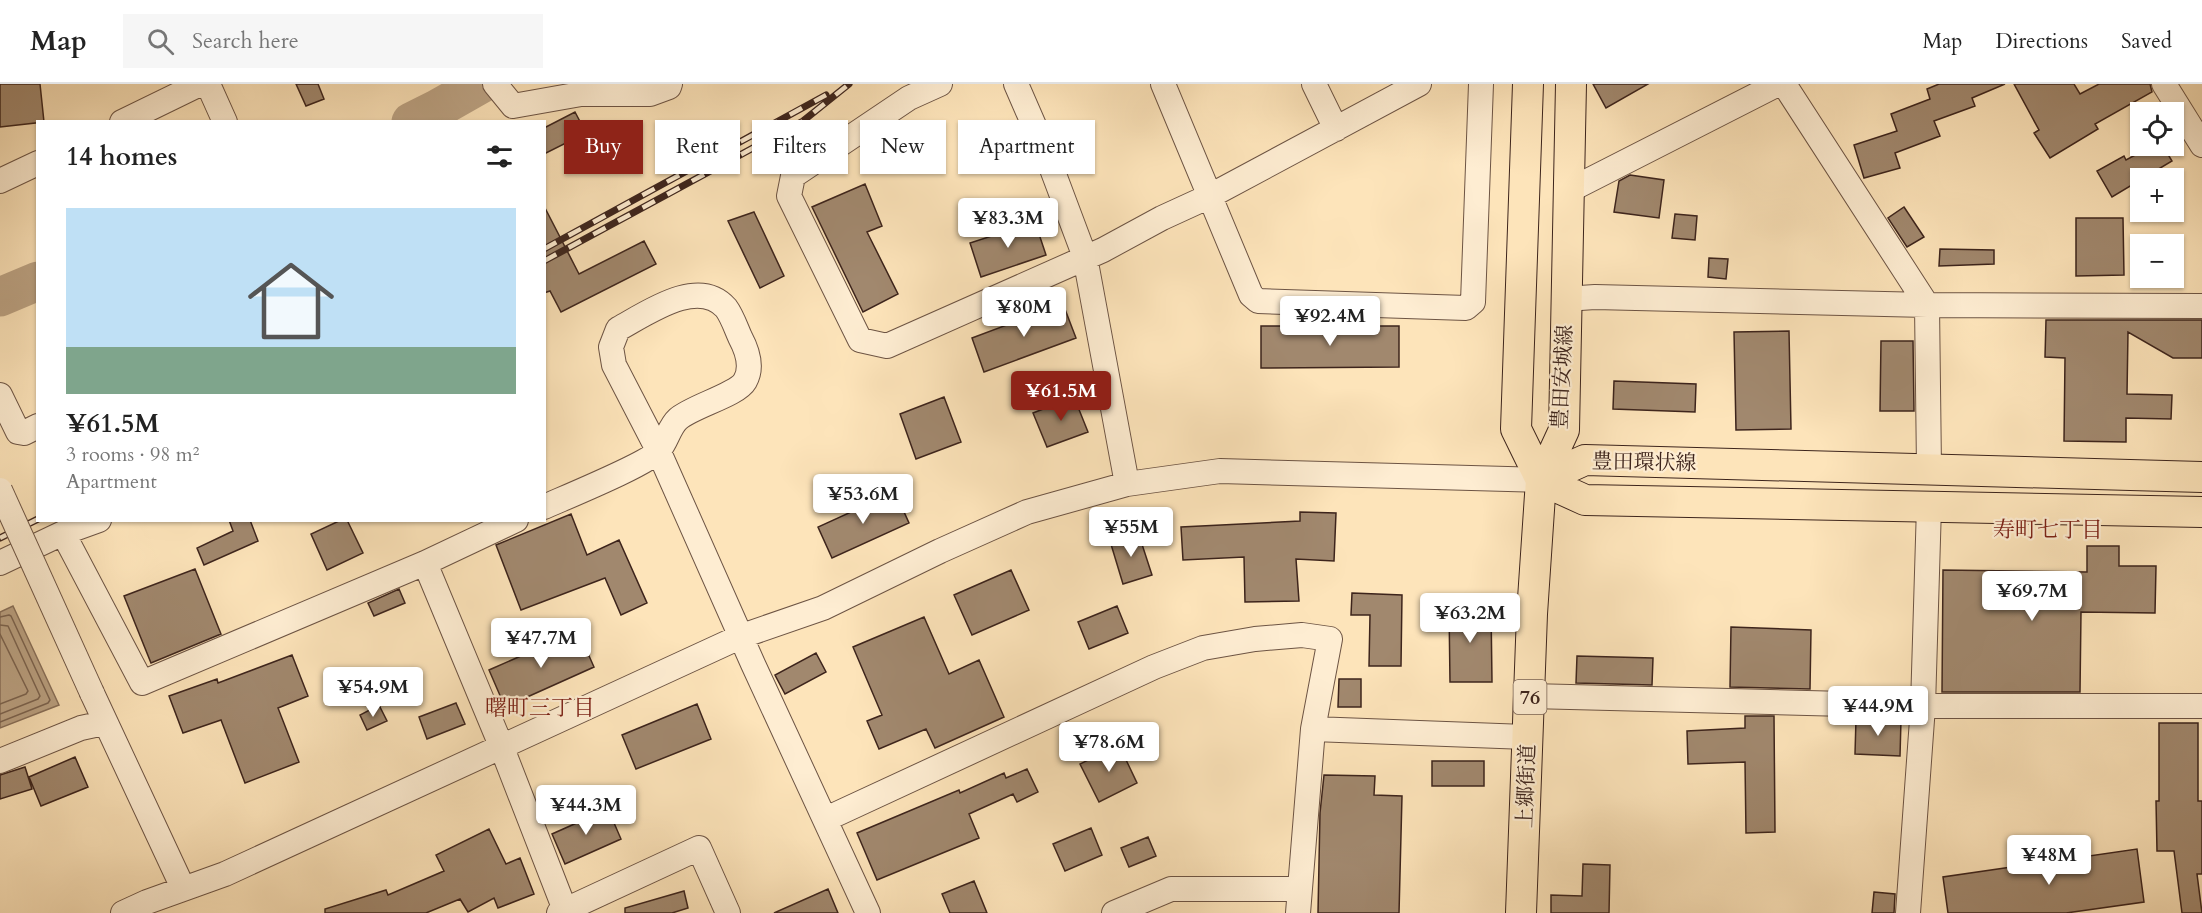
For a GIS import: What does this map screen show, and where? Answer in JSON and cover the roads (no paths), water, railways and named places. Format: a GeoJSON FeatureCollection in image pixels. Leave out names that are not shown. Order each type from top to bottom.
{"type":"FeatureCollection","features":[{"type":"Feature","properties":{"kind":"main road","name":"豊田安城線"},"geometry":{"type":"LineString","coordinates":[[1528,84],[1516,429],[1541,480]]}},
{"type":"Feature","properties":{"kind":"main road","name":"豊田安城線"},"geometry":{"type":"LineString","coordinates":[[1541,480],[1564,430],[1570,84]]}},
{"type":"Feature","properties":{"kind":"main road","name":"豊田環状線"},"geometry":{"type":"LineString","coordinates":[[1541,480],[1586,460],[2202,477]]}},
{"type":"Feature","properties":{"kind":"main road","name":"豊田環状線"},"geometry":{"type":"LineString","coordinates":[[1541,480],[1585,500],[2202,512]]}},
{"type":"Feature","properties":{"kind":"main road","name":"上郷街道"},"geometry":{"type":"LineString","coordinates":[[1521,913],[1532,614],[1541,480]]}},
{"type":"Feature","properties":{"kind":"street"},"geometry":{"type":"LineString","coordinates":[[126,120],[200,84]]}},
{"type":"Feature","properties":{"kind":"street"},"geometry":{"type":"LineString","coordinates":[[208,84],[224,120]]}},
{"type":"Feature","properties":{"kind":"street"},"geometry":{"type":"LineString","coordinates":[[502,94],[551,84]]}},
{"type":"Feature","properties":{"kind":"street"},"geometry":{"type":"LineString","coordinates":[[502,94],[650,94],[669,87],[670,84]]}},
{"type":"Feature","properties":{"kind":"street"},"geometry":{"type":"LineString","coordinates":[[940,84],[909,98],[793,176],[789,196],[860,340],[887,346],[1085,257],[1210,196],[1419,84]]}},
{"type":"Feature","properties":{"kind":"street"},"geometry":{"type":"LineString","coordinates":[[1016,84],[1046,153],[1085,257],[1127,484]]}},
{"type":"Feature","properties":{"kind":"street"},"geometry":{"type":"LineString","coordinates":[[1163,84],[1251,295],[1258,301],[1466,308],[1473,302],[1481,84]]}},
{"type":"Feature","properties":{"kind":"street"},"geometry":{"type":"LineString","coordinates":[[1314,84],[1336,129]]}},
{"type":"Feature","properties":{"kind":"street"},"geometry":{"type":"LineString","coordinates":[[1568,191],[1778,84]]}},
{"type":"Feature","properties":{"kind":"street"},"geometry":{"type":"LineString","coordinates":[[1784,84],[1927,305],[1929,469]]}},
{"type":"Feature","properties":{"kind":"street"},"geometry":{"type":"LineString","coordinates":[[2164,84],[2202,145]]}},
{"type":"Feature","properties":{"kind":"street"},"geometry":{"type":"LineString","coordinates":[[0,181],[36,164]]}},
{"type":"Feature","properties":{"kind":"street"},"geometry":{"type":"LineString","coordinates":[[546,506],[659,452],[677,419],[734,391],[745,382],[749,366],[746,347],[727,310],[710,297],[696,295],[674,299],[618,329],[611,347],[614,366],[659,452],[753,664],[868,913]]}},
{"type":"Feature","properties":{"kind":"street"},"geometry":{"type":"LineString","coordinates":[[1565,299],[1595,297],[1927,305],[2202,306]]}},
{"type":"Feature","properties":{"kind":"street"},"geometry":{"type":"LineString","coordinates":[[0,395],[18,432],[24,433],[36,427]]}},
{"type":"Feature","properties":{"kind":"street"},"geometry":{"type":"LineString","coordinates":[[633,401],[649,411],[677,419]]}},
{"type":"Feature","properties":{"kind":"street"},"geometry":{"type":"LineString","coordinates":[[123,913],[183,888],[225,874],[742,636],[823,608],[1027,512],[1127,484],[1220,471],[1541,480]]}},
{"type":"Feature","properties":{"kind":"street"},"geometry":{"type":"LineString","coordinates":[[0,490],[104,723],[183,888]]}},
{"type":"Feature","properties":{"kind":"street"},"geometry":{"type":"LineString","coordinates":[[1908,913],[1923,706],[1929,506]]}},
{"type":"Feature","properties":{"kind":"street"},"geometry":{"type":"LineString","coordinates":[[0,563],[63,533],[93,522]]}},
{"type":"Feature","properties":{"kind":"street"},"geometry":{"type":"LineString","coordinates":[[63,533],[142,683],[425,563],[485,527],[507,522]]}},
{"type":"Feature","properties":{"kind":"street"},"geometry":{"type":"LineString","coordinates":[[425,563],[501,748],[562,912],[699,848],[728,913]]}},
{"type":"Feature","properties":{"kind":"street"},"geometry":{"type":"LineString","coordinates":[[826,819],[1154,667],[1203,648],[1255,639],[1302,635],[1330,639],[1313,729],[1298,913]]}},
{"type":"Feature","properties":{"kind":"street"},"geometry":{"type":"LineString","coordinates":[[1530,696],[1923,706],[2202,706]]}},
{"type":"Feature","properties":{"kind":"street"},"geometry":{"type":"LineString","coordinates":[[0,761],[81,728],[104,723]]}},
{"type":"Feature","properties":{"kind":"street"},"geometry":{"type":"LineString","coordinates":[[1313,729],[1528,737]]}},
{"type":"Feature","properties":{"kind":"street"},"geometry":{"type":"LineString","coordinates":[[1114,913],[1171,889],[1299,889]]}},
{"type":"Feature","properties":{"kind":"water"},"geometry":{"type":"Polygon","coordinates":[[[13,606],[59,705],[0,728],[0,612],[13,606]]]}},
{"type":"Feature","properties":{"kind":"waterway"},"geometry":{"type":"LineString","coordinates":[[415,120],[481,84]]}},
{"type":"Feature","properties":{"kind":"waterway"},"geometry":{"type":"LineString","coordinates":[[0,297],[36,282]]}},
{"type":"Feature","properties":{"kind":"railway"},"geometry":{"type":"LineString","coordinates":[[546,260],[803,121],[849,84]]}},
{"type":"Feature","properties":{"kind":"railway"},"geometry":{"type":"LineString","coordinates":[[546,248],[826,95]]}},
{"type":"Feature","properties":{"kind":"railway"},"geometry":{"type":"LineString","coordinates":[[0,538],[36,520]]}},
{"type":"Feature","properties":{"kind":"district","name":"寿町七丁目"},"geometry":{"type":"Point","coordinates":[2048,529]}},
{"type":"Feature","properties":{"kind":"district","name":"曙町三丁目"},"geometry":{"type":"Point","coordinates":[540,707]}}]}
